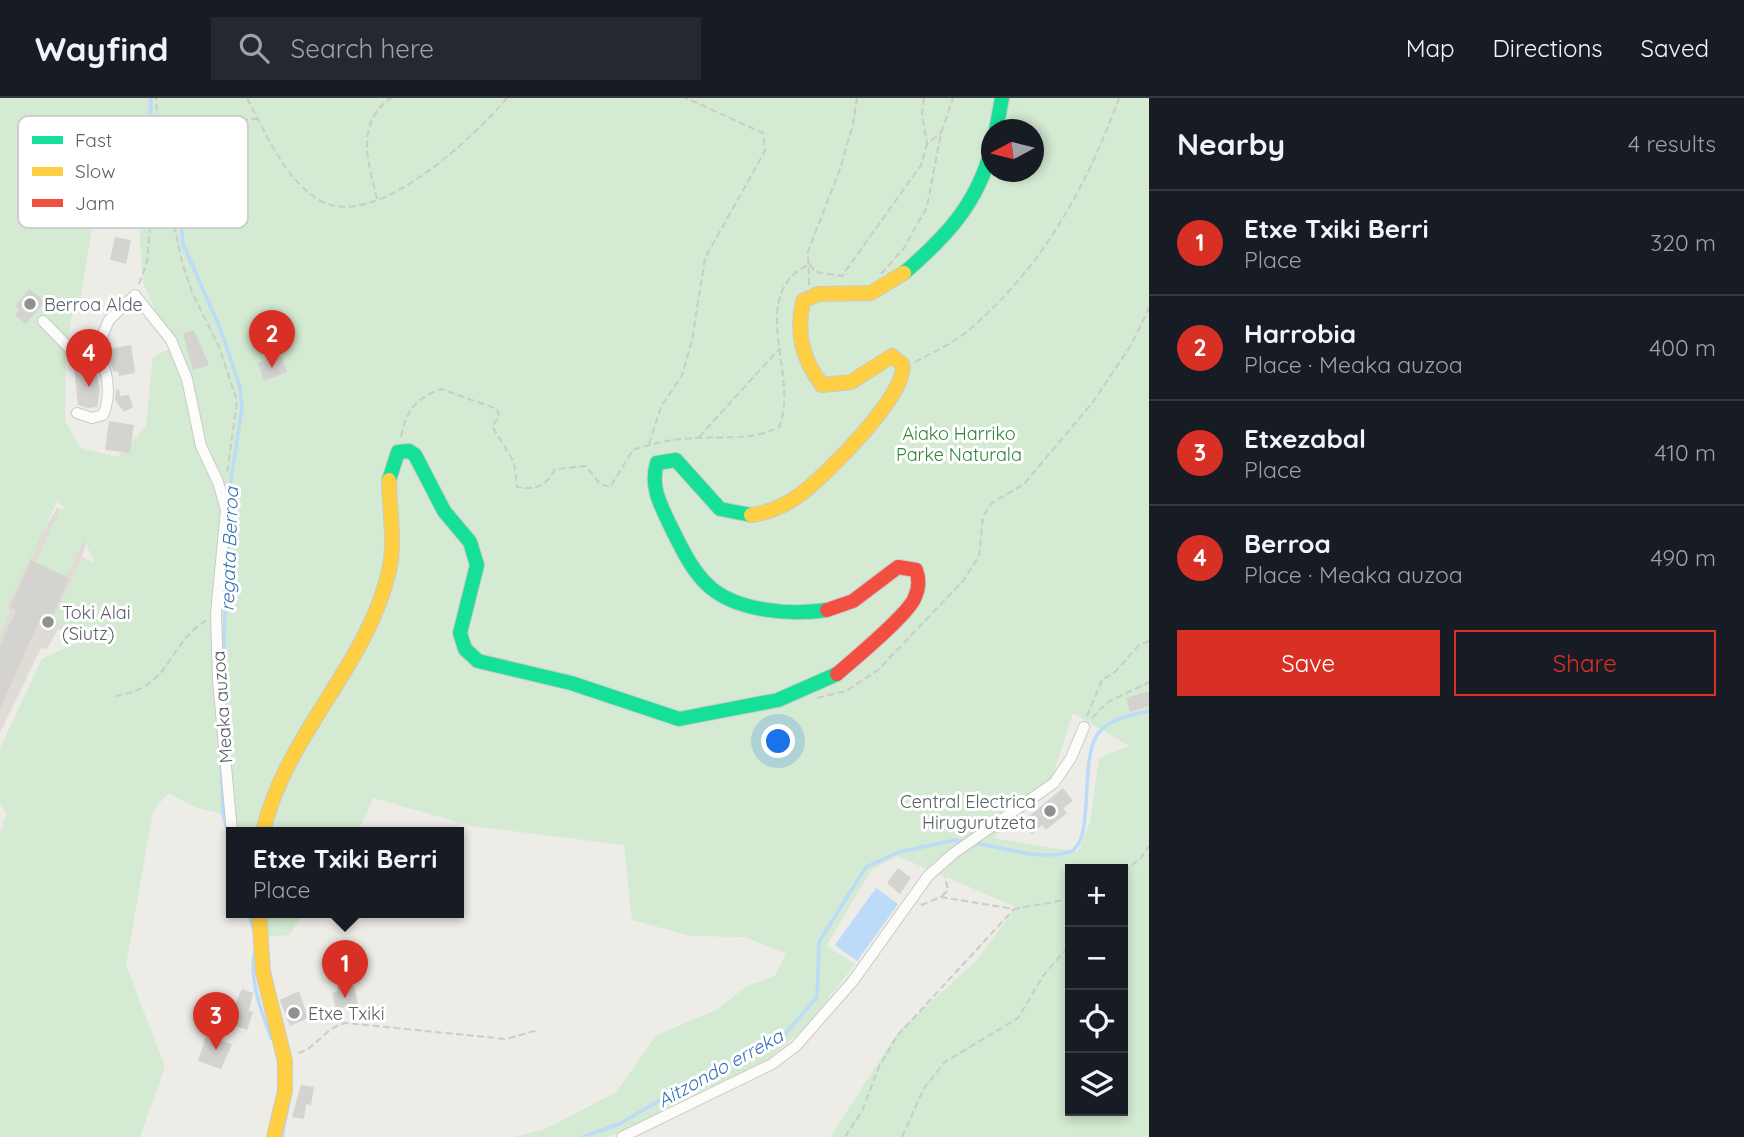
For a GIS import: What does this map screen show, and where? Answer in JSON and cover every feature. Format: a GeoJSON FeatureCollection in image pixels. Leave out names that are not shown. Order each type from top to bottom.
{"type":"FeatureCollection","features":[{"type":"Feature","properties":{"kind":"street"},"geometry":{"type":"LineString","coordinates":[[998,119],[1002,98]]}},
{"type":"Feature","properties":{"kind":"street"},"geometry":{"type":"LineString","coordinates":[[264,827],[265,813],[292,753],[356,654],[387,579],[393,534],[388,486],[392,460],[398,452],[409,451],[415,455],[444,511],[470,542],[477,565],[460,633],[465,649],[478,661],[571,684],[679,719],[778,700],[835,675],[862,653],[915,599],[919,578],[915,570],[906,565],[898,566],[845,606],[801,613],[749,604],[715,591],[696,573],[655,493],[652,474],[657,463],[676,460],[709,500],[726,513],[748,516],[801,498],[894,395],[903,380],[905,368],[900,359],[892,356],[853,383],[837,388],[822,385],[802,355],[797,325],[803,300],[809,295],[873,292],[915,263],[955,223],[982,182]]}},
{"type":"Feature","properties":{"kind":"street"},"geometry":{"type":"LineString","coordinates":[[96,350],[109,320],[135,295]]}},
{"type":"Feature","properties":{"kind":"street","name":"Meaka auzoa"},"geometry":{"type":"LineString","coordinates":[[135,295],[172,340],[187,379],[201,446],[218,482],[226,510],[216,614],[218,680],[231,827]]}},
{"type":"Feature","properties":{"kind":"street"},"geometry":{"type":"LineString","coordinates":[[43,321],[75,354],[96,350]]}},
{"type":"Feature","properties":{"kind":"street"},"geometry":{"type":"LineString","coordinates":[[77,413],[92,418],[103,415],[107,405],[107,379],[103,362],[96,350]]}},
{"type":"Feature","properties":{"kind":"street"},"geometry":{"type":"LineString","coordinates":[[622,1137],[772,1064],[796,1046],[853,981],[896,924],[916,890],[941,864],[1054,783],[1071,758],[1084,727]]}},
{"type":"Feature","properties":{"kind":"street"},"geometry":{"type":"LineString","coordinates":[[255,918],[261,937]]}},
{"type":"Feature","properties":{"kind":"street"},"geometry":{"type":"LineString","coordinates":[[259,918],[268,1002],[283,1054],[285,1091],[274,1137]]}},
{"type":"Feature","properties":{"kind":"path"},"geometry":{"type":"LineString","coordinates":[[156,98],[157,116]]}},
{"type":"Feature","properties":{"kind":"path"},"geometry":{"type":"LineString","coordinates":[[247,98],[283,162],[318,200],[335,208],[350,208],[377,200],[422,176],[459,149],[507,98]]}},
{"type":"Feature","properties":{"kind":"path"},"geometry":{"type":"LineString","coordinates":[[377,200],[365,146],[376,115],[391,98]]}},
{"type":"Feature","properties":{"kind":"path"},"geometry":{"type":"LineString","coordinates":[[649,445],[661,407],[682,375],[692,340],[705,258],[765,151],[763,133],[685,98]]}},
{"type":"Feature","properties":{"kind":"path"},"geometry":{"type":"LineString","coordinates":[[809,295],[808,251],[839,172],[853,125],[857,98]]}},
{"type":"Feature","properties":{"kind":"path"},"geometry":{"type":"LineString","coordinates":[[808,264],[816,272],[842,276],[921,164],[927,144],[922,114],[924,98]]}},
{"type":"Feature","properties":{"kind":"path"},"geometry":{"type":"LineString","coordinates":[[880,275],[904,248],[928,207],[941,133],[954,98]]}},
{"type":"Feature","properties":{"kind":"path"},"geometry":{"type":"LineString","coordinates":[[905,368],[968,331],[1027,274],[1083,186],[1119,98]]}},
{"type":"Feature","properties":{"kind":"path"},"geometry":{"type":"LineString","coordinates":[[248,119],[258,119]]}},
{"type":"Feature","properties":{"kind":"path"},"geometry":{"type":"LineString","coordinates":[[927,144],[941,133]]}},
{"type":"Feature","properties":{"kind":"path"},"geometry":{"type":"LineString","coordinates":[[135,295],[147,262],[150,228]]}},
{"type":"Feature","properties":{"kind":"path"},"geometry":{"type":"LineString","coordinates":[[175,228],[192,292],[219,347],[237,401],[226,484]]}},
{"type":"Feature","properties":{"kind":"path"},"geometry":{"type":"LineString","coordinates":[[398,452],[408,409],[424,396],[441,389],[497,409],[499,416],[492,426],[514,462],[517,487],[534,489],[547,483],[555,469],[586,466],[600,484],[610,488],[633,450],[699,438],[734,439],[762,435],[779,427],[783,416],[785,384],[777,313],[781,294],[791,277],[808,264]]}},
{"type":"Feature","properties":{"kind":"path"},"geometry":{"type":"LineString","coordinates":[[818,698],[846,691],[878,670],[963,581],[979,556],[983,516],[992,503],[1024,484],[1093,402],[1131,345],[1149,308]]}},
{"type":"Feature","properties":{"kind":"path"},"geometry":{"type":"LineString","coordinates":[[699,438],[780,348]]}},
{"type":"Feature","properties":{"kind":"path"},"geometry":{"type":"LineString","coordinates":[[115,695],[133,693],[150,684],[162,674],[193,629],[216,614]]}},
{"type":"Feature","properties":{"kind":"path"},"geometry":{"type":"LineString","coordinates":[[1084,727],[1102,680],[1115,672],[1139,645],[1149,641]]}},
{"type":"Feature","properties":{"kind":"path"},"geometry":{"type":"LineString","coordinates":[[1084,727],[1108,702],[1149,682]]}},
{"type":"Feature","properties":{"kind":"path"},"geometry":{"type":"LineString","coordinates":[[1128,867],[1140,859],[1149,846]]}},
{"type":"Feature","properties":{"kind":"path"},"geometry":{"type":"LineString","coordinates":[[920,906],[941,897],[948,890],[941,864]]}},
{"type":"Feature","properties":{"kind":"path"},"geometry":{"type":"LineString","coordinates":[[941,897],[1014,909],[1065,900]]}},
{"type":"Feature","properties":{"kind":"path"},"geometry":{"type":"LineString","coordinates":[[845,1137],[862,1111],[878,1067],[897,1036],[1014,909]]}},
{"type":"Feature","properties":{"kind":"path"},"geometry":{"type":"LineString","coordinates":[[902,1137],[924,1088],[945,1062],[1018,1018],[1043,976],[1065,951]]}},
{"type":"Feature","properties":{"kind":"path"},"geometry":{"type":"LineString","coordinates":[[283,1054],[303,1051],[329,1029],[345,1023],[506,1039],[538,1030]]}},
{"type":"Feature","properties":{"kind":"shaded area","name":"Toki Alai (Siutz)"},"geometry":{"type":"Polygon","coordinates":[[[57,508],[92,521],[82,557],[113,572],[83,640],[58,629],[47,649],[41,648],[0,733],[0,635],[9,614],[7,606],[27,558],[57,508]]]}},
{"type":"Feature","properties":{"kind":"green space","name":"Aiako Harriko Parke Naturala"},"geometry":{"type":"Polygon","coordinates":[[[0,98],[1149,98],[1149,1137],[830,1137],[899,1031],[976,961],[1016,907],[897,856],[872,869],[826,946],[855,964],[809,1024],[763,1064],[683,1098],[634,1127],[608,1137],[515,1137],[545,1129],[615,1093],[657,1035],[716,1010],[747,986],[775,976],[786,953],[745,937],[691,936],[632,920],[624,845],[472,826],[373,798],[360,827],[231,827],[228,815],[197,808],[168,793],[153,811],[126,965],[165,1067],[140,1137],[0,1137],[0,832],[7,813],[0,805],[0,748],[42,659],[83,640],[85,634],[53,620],[82,558],[95,563],[84,540],[66,576],[36,563],[60,509],[65,510],[58,500],[7,606],[9,614],[0,635],[0,98]],[[18,116],[18,228],[92,228],[81,296],[71,318],[66,351],[65,421],[81,448],[118,457],[146,426],[153,357],[171,348],[143,282],[139,228],[248,228],[248,116],[18,116]],[[1073,713],[1047,793],[993,838],[1078,852],[1090,822],[1099,758],[1129,746],[1073,713]]]}},
{"type":"Feature","properties":{"kind":"green space"},"geometry":{"type":"Polygon","coordinates":[[[255,918],[300,918],[289,935],[261,937],[255,918]]]}},
{"type":"Feature","properties":{"kind":"water"},"geometry":{"type":"Polygon","coordinates":[[[876,888],[898,904],[857,961],[835,945],[876,888]]]}},
{"type":"Feature","properties":{"kind":"building"},"geometry":{"type":"Polygon","coordinates":[[[115,237],[131,240],[126,264],[110,260],[115,237]]]}},
{"type":"Feature","properties":{"kind":"building","name":"Berroa Alde"},"geometry":{"type":"Polygon","coordinates":[[[29,289],[45,301],[26,324],[15,315],[19,310],[15,307],[29,289]]]}},
{"type":"Feature","properties":{"kind":"building"},"geometry":{"type":"Polygon","coordinates":[[[194,330],[209,365],[193,370],[183,334],[194,330]]]}},
{"type":"Feature","properties":{"kind":"building"},"geometry":{"type":"Polygon","coordinates":[[[131,345],[135,373],[119,376],[118,371],[114,372],[105,350],[131,345]]]}},
{"type":"Feature","properties":{"kind":"building"},"geometry":{"type":"Polygon","coordinates":[[[281,355],[287,372],[264,381],[258,363],[281,355]]]}},
{"type":"Feature","properties":{"kind":"building"},"geometry":{"type":"Polygon","coordinates":[[[89,359],[92,359],[96,368],[100,390],[97,407],[88,408],[78,405],[74,367],[90,366],[89,359]]]}},
{"type":"Feature","properties":{"kind":"building"},"geometry":{"type":"Polygon","coordinates":[[[119,389],[120,396],[129,395],[133,407],[124,412],[115,400],[116,390],[119,389]]]}},
{"type":"Feature","properties":{"kind":"building"},"geometry":{"type":"Polygon","coordinates":[[[109,421],[134,425],[130,453],[105,450],[109,421]]]}},
{"type":"Feature","properties":{"kind":"building"},"geometry":{"type":"Polygon","coordinates":[[[31,560],[69,578],[48,625],[39,621],[0,709],[0,646],[16,610],[10,608],[31,560]]]}},
{"type":"Feature","properties":{"kind":"building"},"geometry":{"type":"Polygon","coordinates":[[[1149,691],[1149,706],[1130,712],[1126,698],[1149,691]]]}},
{"type":"Feature","properties":{"kind":"building","name":"Central Electrica Hirugurutzeta"},"geometry":{"type":"Polygon","coordinates":[[[1063,788],[1073,801],[1063,808],[1067,813],[1046,830],[1042,825],[1032,834],[1022,822],[1063,788]]]}},
{"type":"Feature","properties":{"kind":"building"},"geometry":{"type":"Polygon","coordinates":[[[898,868],[911,878],[900,894],[887,883],[898,868]]]}},
{"type":"Feature","properties":{"kind":"building"},"geometry":{"type":"Polygon","coordinates":[[[353,982],[358,1004],[336,1009],[332,993],[338,991],[337,986],[353,982]]]}},
{"type":"Feature","properties":{"kind":"building"},"geometry":{"type":"Polygon","coordinates":[[[242,989],[253,993],[249,1011],[253,1012],[247,1030],[226,1023],[242,989]]]}},
{"type":"Feature","properties":{"kind":"building","name":"Etxe Txiki"},"geometry":{"type":"Polygon","coordinates":[[[299,991],[308,1018],[290,1026],[280,1000],[299,991]]]}},
{"type":"Feature","properties":{"kind":"building"},"geometry":{"type":"Polygon","coordinates":[[[206,1036],[232,1044],[221,1069],[198,1061],[206,1036]]]}},
{"type":"Feature","properties":{"kind":"building"},"geometry":{"type":"Polygon","coordinates":[[[301,1085],[314,1087],[311,1105],[306,1104],[304,1119],[292,1117],[301,1085]]]}},
{"type":"Feature","properties":{"kind":"waterway","name":"regata Berroa"},"geometry":{"type":"LineString","coordinates":[[150,116],[151,98]]}},
{"type":"Feature","properties":{"kind":"waterway","name":"regata Berroa"},"geometry":{"type":"LineString","coordinates":[[181,228],[183,244],[220,328],[240,387],[242,407],[228,501]]}},
{"type":"Feature","properties":{"kind":"waterway","name":"regata Berroa"},"geometry":{"type":"LineString","coordinates":[[226,718],[224,638],[229,527]]}},
{"type":"Feature","properties":{"kind":"waterway","name":"Aitzondo erreka"},"geometry":{"type":"LineString","coordinates":[[973,843],[1033,854],[1069,852],[1077,845],[1082,833],[1093,743],[1100,731],[1110,723],[1149,711]]}},
{"type":"Feature","properties":{"kind":"waterway","name":"regata Berroa"},"geometry":{"type":"LineString","coordinates":[[221,767],[223,814],[226,827]]}},
{"type":"Feature","properties":{"kind":"waterway","name":"Aitzondo erreka"},"geometry":{"type":"LineString","coordinates":[[583,1137],[619,1124],[695,1080],[782,1038],[817,997],[819,942],[866,867],[899,852],[955,840],[966,842]]}},
{"type":"Feature","properties":{"kind":"waterway","name":"regata Berroa"},"geometry":{"type":"LineString","coordinates":[[250,918],[254,930]]}},
{"type":"Feature","properties":{"kind":"waterway","name":"regata Berroa"},"geometry":{"type":"LineString","coordinates":[[255,951],[255,984],[271,1038]]}},
{"type":"Feature","properties":{"kind":"waterway"},"geometry":{"type":"LineString","coordinates":[[282,1137],[289,1101]]}},
{"type":"Feature","properties":{"kind":"traffic: fast"},"geometry":{"type":"LineString","coordinates":[[998,119],[1002,98]]}},
{"type":"Feature","properties":{"kind":"traffic: fast"},"geometry":{"type":"LineString","coordinates":[[904,273],[947,232],[969,202],[981,178]]}},
{"type":"Feature","properties":{"kind":"traffic: fast"},"geometry":{"type":"LineString","coordinates":[[389,480],[398,452],[409,451],[415,455],[444,511],[470,542],[477,565],[460,633],[465,649],[478,661],[571,683],[679,719],[778,700],[837,674]]}},
{"type":"Feature","properties":{"kind":"traffic: fast"},"geometry":{"type":"LineString","coordinates":[[751,515],[720,509],[676,460],[657,463],[655,487],[663,510],[688,559],[711,588],[751,607],[783,612],[827,610]]}},
{"type":"Feature","properties":{"kind":"traffic: slow"},"geometry":{"type":"LineString","coordinates":[[751,515],[783,505],[812,485],[864,433],[880,413],[901,377],[902,364],[892,356],[851,382],[822,385],[802,345],[800,324],[803,301],[818,294],[871,293],[904,273]]}},
{"type":"Feature","properties":{"kind":"traffic: slow"},"geometry":{"type":"LineString","coordinates":[[265,827],[274,796],[289,763],[346,670],[378,606],[391,559],[389,480]]}},
{"type":"Feature","properties":{"kind":"traffic: slow"},"geometry":{"type":"LineString","coordinates":[[259,918],[263,972],[285,1061],[285,1091],[274,1137]]}},
{"type":"Feature","properties":{"kind":"traffic: jam"},"geometry":{"type":"LineString","coordinates":[[827,610],[853,601],[898,567],[916,570],[918,587],[911,605],[880,637],[837,674]]}},
{"type":"Feature","properties":{"kind":"place","name":"Berroa Alde"},"geometry":{"type":"Point","coordinates":[30,304]}},
{"type":"Feature","properties":{"kind":"place","name":"Harrobia"},"geometry":{"type":"Point","coordinates":[272,368]}},
{"type":"Feature","properties":{"kind":"place","name":"Berroa"},"geometry":{"type":"Point","coordinates":[89,387]}},
{"type":"Feature","properties":{"kind":"place","name":"Toki Alai (Siutz)"},"geometry":{"type":"Point","coordinates":[48,622]}},
{"type":"Feature","properties":{"kind":"place","name":"Central Electrica Hirugurutzeta"},"geometry":{"type":"Point","coordinates":[1050,811]}},
{"type":"Feature","properties":{"kind":"place","name":"Etxe Txiki Berri"},"geometry":{"type":"Point","coordinates":[345,998]}},
{"type":"Feature","properties":{"kind":"place","name":"Etxe Txiki"},"geometry":{"type":"Point","coordinates":[294,1013]}},
{"type":"Feature","properties":{"kind":"place","name":"Etxezabal"},"geometry":{"type":"Point","coordinates":[216,1050]}}]}
